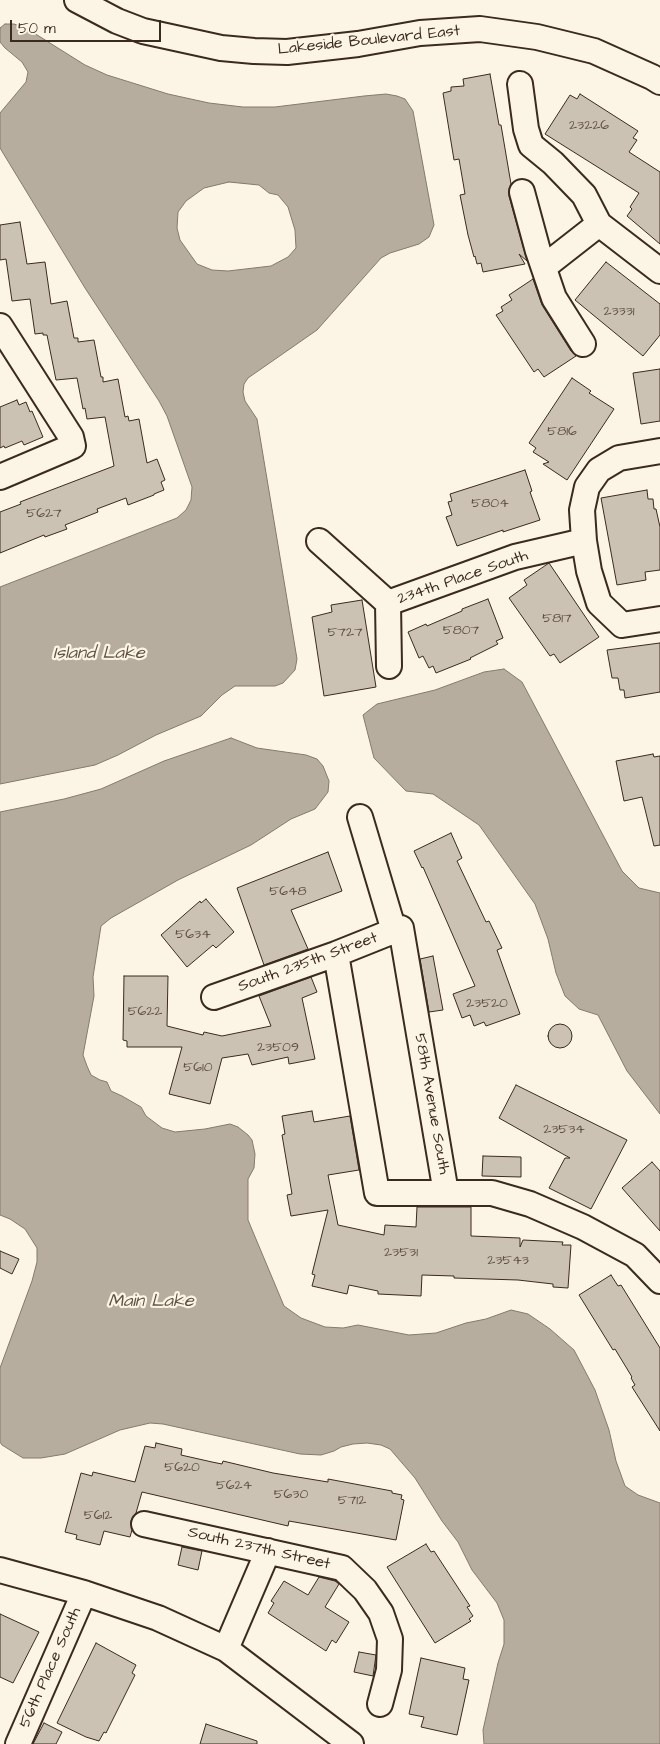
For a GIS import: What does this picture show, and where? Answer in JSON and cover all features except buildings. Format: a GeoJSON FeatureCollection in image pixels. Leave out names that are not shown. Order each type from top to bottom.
{"type":"FeatureCollection","features":[{"type":"Feature","properties":{"kind":"street","name":"Lakeside Boulevard East"},"geometry":{"type":"LineString","coordinates":[[77,0],[117,21],[143,31],[221,48],[287,52],[358,44],[420,34],[480,29],[538,37],[594,51],[657,75]]}},
{"type":"Feature","properties":{"kind":"street"},"geometry":{"type":"LineString","coordinates":[[520,84],[526,129],[531,145],[553,163],[584,195],[599,224],[660,271]]}},
{"type":"Feature","properties":{"kind":"street"},"geometry":{"type":"LineString","coordinates":[[522,192],[554,298],[583,344]]}},
{"type":"Feature","properties":{"kind":"street"},"geometry":{"type":"LineString","coordinates":[[544,267],[599,224]]}},
{"type":"Feature","properties":{"kind":"street"},"geometry":{"type":"LineString","coordinates":[[0,326],[71,437],[73,446],[0,477]]}},
{"type":"Feature","properties":{"kind":"street"},"geometry":{"type":"LineString","coordinates":[[660,451],[620,458],[599,470],[587,487],[582,510],[584,541],[589,571],[599,603],[622,625],[660,620]]}},
{"type":"Feature","properties":{"kind":"street"},"geometry":{"type":"LineString","coordinates":[[318,541],[388,604]]}},
{"type":"Feature","properties":{"kind":"street","name":"234th Place South"},"geometry":{"type":"LineString","coordinates":[[389,666],[388,604],[515,558],[584,541]]}},
{"type":"Feature","properties":{"kind":"street","name":"58th Avenue South"},"geometry":{"type":"LineString","coordinates":[[360,816],[397,930],[446,1193],[492,1193],[530,1204],[583,1227],[636,1255],[660,1281]]}},
{"type":"Feature","properties":{"kind":"street","name":"South 235th Street"},"geometry":{"type":"LineString","coordinates":[[214,997],[336,954],[397,930]]}},
{"type":"Feature","properties":{"kind":"street"},"geometry":{"type":"LineString","coordinates":[[336,954],[377,1193],[446,1193]]}},
{"type":"Feature","properties":{"kind":"street","name":"South 237th Street"},"geometry":{"type":"LineString","coordinates":[[144,1524],[342,1568],[365,1590],[381,1614],[390,1639],[389,1670],[380,1704]]}},
{"type":"Feature","properties":{"kind":"street"},"geometry":{"type":"LineString","coordinates":[[226,1649],[268,1551]]}},
{"type":"Feature","properties":{"kind":"street"},"geometry":{"type":"LineString","coordinates":[[0,1570],[84,1593],[158,1618],[226,1649],[351,1744]]}},
{"type":"Feature","properties":{"kind":"street","name":"56th Place South"},"geometry":{"type":"LineString","coordinates":[[18,1744],[84,1593]]}},
{"type":"Feature","properties":{"kind":"water","name":"Island Lake"},"geometry":{"type":"Polygon","coordinates":[[[5,24],[14,24],[26,28],[85,65],[107,75],[168,94],[209,103],[243,107],[275,107],[386,94],[405,99],[413,111],[434,225],[429,237],[419,244],[390,253],[381,258],[317,330],[248,378],[244,384],[245,401],[257,419],[297,659],[295,670],[283,683],[275,686],[235,686],[222,695],[201,716],[156,735],[95,765],[0,784],[0,587],[177,518],[186,510],[191,500],[192,487],[167,416],[159,401],[85,288],[0,148],[0,113],[26,82],[28,72],[22,62],[0,42],[0,28],[5,24]],[[229,182],[204,188],[186,201],[178,212],[177,228],[180,240],[197,264],[212,270],[228,271],[271,266],[288,257],[296,248],[295,230],[288,207],[278,195],[269,193],[259,185],[229,182]]]}},
{"type":"Feature","properties":{"kind":"water"},"geometry":{"type":"Polygon","coordinates":[[[504,669],[522,682],[622,871],[639,888],[660,893],[660,1114],[627,1071],[598,1015],[579,1009],[565,996],[556,973],[548,939],[535,904],[479,825],[433,794],[406,791],[374,758],[363,715],[377,704],[435,690],[484,672],[504,669]]]}},
{"type":"Feature","properties":{"kind":"water","name":"Main Lake"},"geometry":{"type":"Polygon","coordinates":[[[231,738],[257,748],[306,755],[317,759],[323,766],[329,781],[328,792],[315,809],[291,819],[251,845],[178,880],[111,918],[101,926],[93,977],[94,996],[83,1055],[87,1066],[91,1075],[107,1082],[111,1091],[141,1107],[146,1116],[162,1128],[175,1132],[230,1124],[238,1127],[248,1135],[252,1140],[255,1154],[254,1168],[248,1179],[248,1220],[284,1306],[301,1318],[325,1327],[343,1328],[358,1325],[409,1335],[436,1333],[511,1310],[528,1314],[550,1329],[574,1350],[595,1390],[625,1486],[638,1495],[660,1503],[660,1744],[484,1744],[483,1730],[504,1644],[504,1620],[497,1603],[472,1570],[458,1542],[442,1521],[415,1478],[390,1449],[381,1445],[367,1443],[341,1447],[321,1455],[300,1454],[163,1424],[150,1423],[120,1430],[65,1454],[41,1458],[23,1458],[0,1442],[0,1368],[32,1281],[37,1262],[37,1248],[25,1229],[0,1215],[0,812],[64,799],[101,789],[164,761],[231,738]]]}}]}
